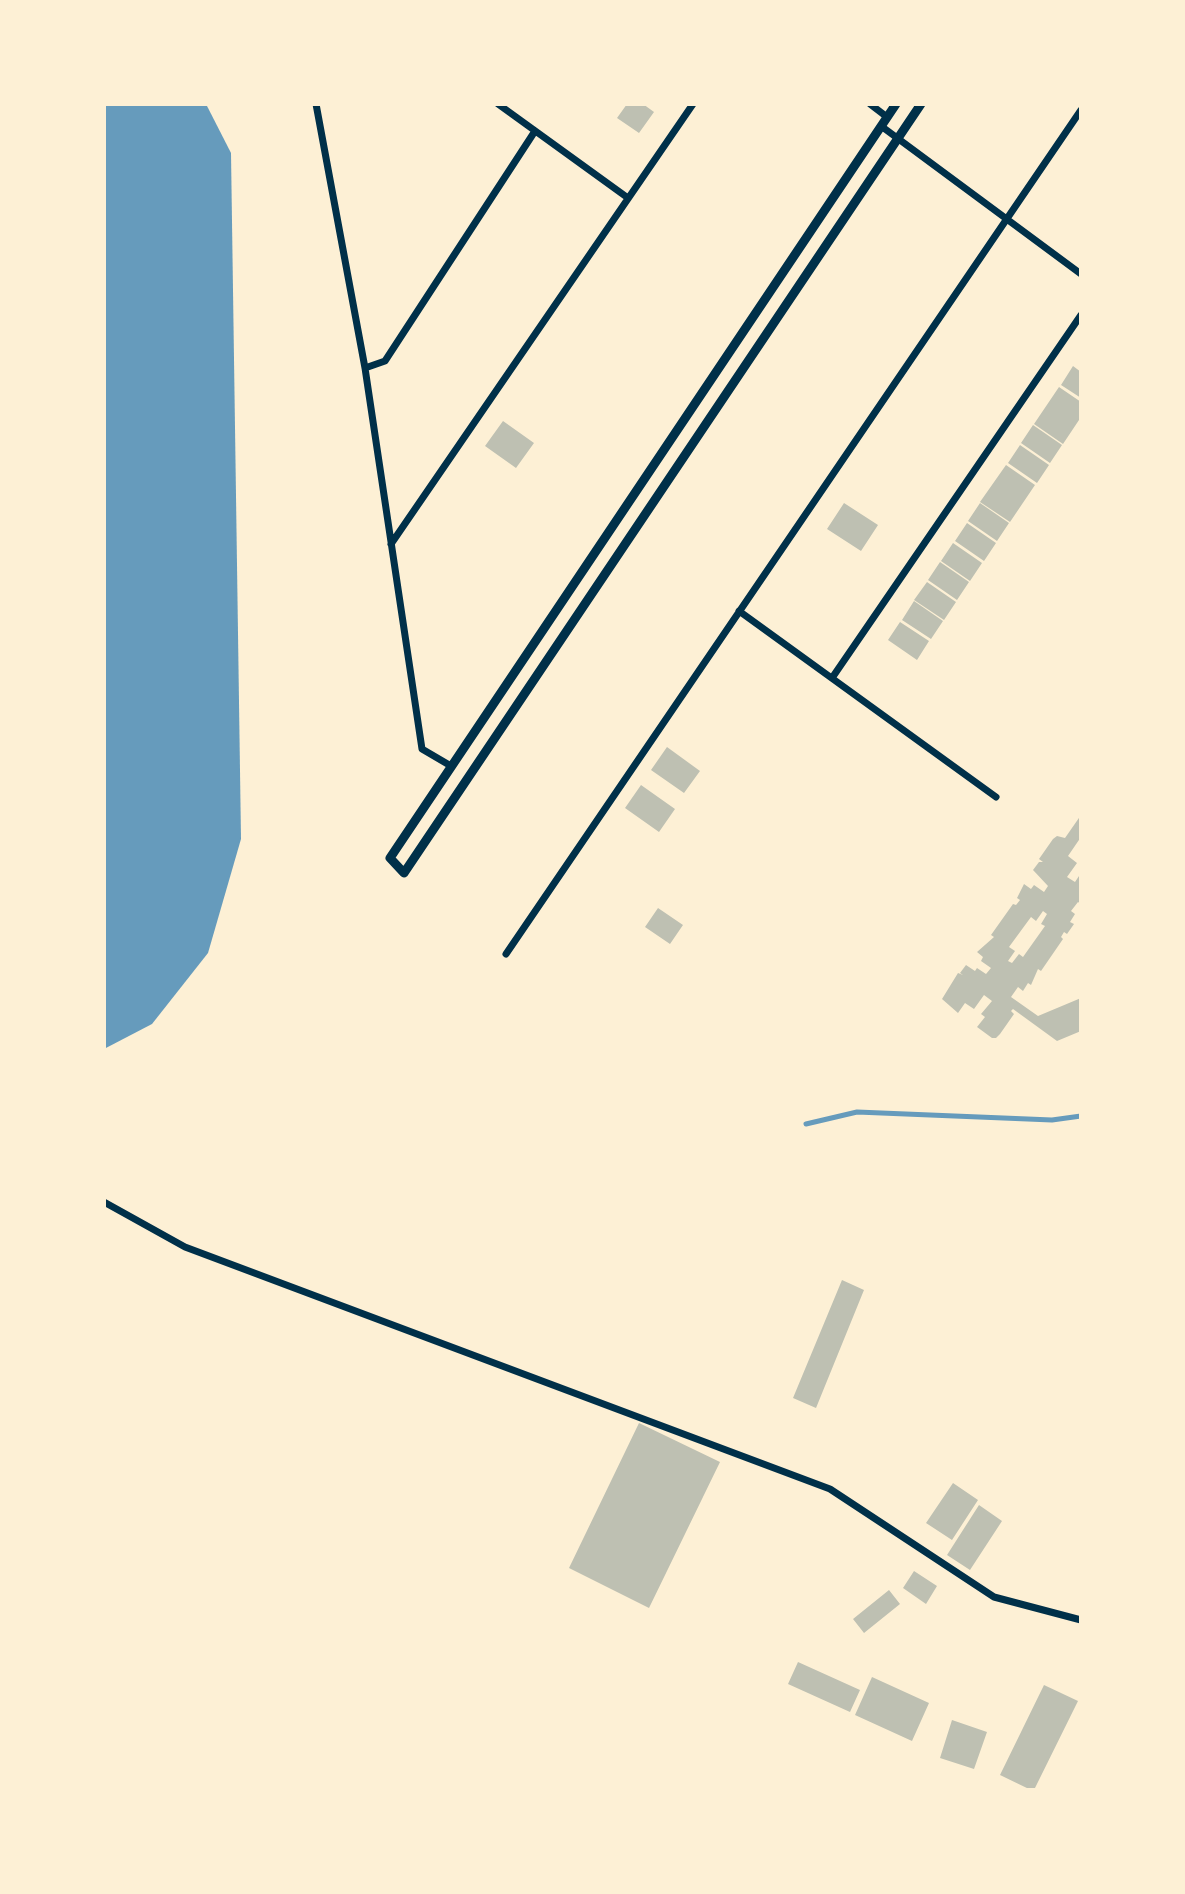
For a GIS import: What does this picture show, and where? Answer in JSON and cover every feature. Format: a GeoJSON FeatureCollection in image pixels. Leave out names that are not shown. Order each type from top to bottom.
{"type":"FeatureCollection","features":[{"type":"Feature","properties":{"kind":"street"},"geometry":{"type":"LineString","coordinates":[[316,104],[365,368],[422,749],[451,766]]}},
{"type":"Feature","properties":{"kind":"street"},"geometry":{"type":"LineString","coordinates":[[498,104],[628,198]]}},
{"type":"Feature","properties":{"kind":"street"},"geometry":{"type":"LineString","coordinates":[[391,544],[693,104]]}},
{"type":"Feature","properties":{"kind":"street"},"geometry":{"type":"LineString","coordinates":[[870,104],[887,117]]}},
{"type":"Feature","properties":{"kind":"street"},"geometry":{"type":"LineString","coordinates":[[896,104],[390,858],[404,873],[921,104]]}},
{"type":"Feature","properties":{"kind":"street"},"geometry":{"type":"LineString","coordinates":[[506,954],[1081,110]]}},
{"type":"Feature","properties":{"kind":"street"},"geometry":{"type":"LineString","coordinates":[[881,126],[1081,274]]}},
{"type":"Feature","properties":{"kind":"street"},"geometry":{"type":"LineString","coordinates":[[365,368],[385,361],[535,131]]}},
{"type":"Feature","properties":{"kind":"street"},"geometry":{"type":"LineString","coordinates":[[832,678],[1081,315]]}},
{"type":"Feature","properties":{"kind":"street"},"geometry":{"type":"LineString","coordinates":[[739,611],[996,797]]}},
{"type":"Feature","properties":{"kind":"street"},"geometry":{"type":"LineString","coordinates":[[104,1202],[185,1247],[830,1489],[994,1597],[1081,1620]]}},
{"type":"Feature","properties":{"kind":"water"},"geometry":{"type":"Polygon","coordinates":[[[104,104],[206,104],[231,153],[241,839],[208,953],[152,1024],[104,1049],[104,104]]]}},
{"type":"Feature","properties":{"kind":"building"},"geometry":{"type":"Polygon","coordinates":[[[627,104],[643,104],[654,112],[639,133],[617,118],[627,104]]]}},
{"type":"Feature","properties":{"kind":"building"},"geometry":{"type":"Polygon","coordinates":[[[1073,366],[1081,372],[1081,398],[1061,385],[1073,366]]]}},
{"type":"Feature","properties":{"kind":"building"},"geometry":{"type":"Polygon","coordinates":[[[1059,387],[1081,402],[1081,417],[1063,444],[1034,424],[1059,387]]]}},
{"type":"Feature","properties":{"kind":"building"},"geometry":{"type":"Polygon","coordinates":[[[503,421],[534,443],[516,468],[485,446],[503,421]]]}},
{"type":"Feature","properties":{"kind":"building"},"geometry":{"type":"Polygon","coordinates":[[[1033,425],[1062,445],[1050,463],[1021,443],[1033,425]]]}},
{"type":"Feature","properties":{"kind":"building"},"geometry":{"type":"Polygon","coordinates":[[[1020,445],[1049,465],[1037,483],[1008,463],[1020,445]]]}},
{"type":"Feature","properties":{"kind":"building"},"geometry":{"type":"Polygon","coordinates":[[[1006,465],[1035,485],[1010,522],[980,502],[1006,465]]]}},
{"type":"Feature","properties":{"kind":"building"},"geometry":{"type":"Polygon","coordinates":[[[844,503],[878,525],[861,551],[827,529],[844,503]]]}},
{"type":"Feature","properties":{"kind":"building"},"geometry":{"type":"Polygon","coordinates":[[[980,503],[1009,523],[997,541],[968,521],[980,503]]]}},
{"type":"Feature","properties":{"kind":"building"},"geometry":{"type":"Polygon","coordinates":[[[967,523],[996,543],[984,561],[955,541],[967,523]]]}},
{"type":"Feature","properties":{"kind":"building"},"geometry":{"type":"Polygon","coordinates":[[[953,543],[982,563],[970,581],[941,561],[953,543]]]}},
{"type":"Feature","properties":{"kind":"building"},"geometry":{"type":"Polygon","coordinates":[[[940,562],[969,582],[957,600],[928,580],[940,562]]]}},
{"type":"Feature","properties":{"kind":"building"},"geometry":{"type":"Polygon","coordinates":[[[927,582],[956,602],[944,620],[914,600],[927,582]]]}},
{"type":"Feature","properties":{"kind":"building"},"geometry":{"type":"Polygon","coordinates":[[[914,601],[943,621],[931,639],[902,620],[914,601]]]}},
{"type":"Feature","properties":{"kind":"building"},"geometry":{"type":"Polygon","coordinates":[[[900,622],[929,641],[917,660],[888,640],[900,622]]]}},
{"type":"Feature","properties":{"kind":"building"},"geometry":{"type":"Polygon","coordinates":[[[667,747],[700,771],[684,793],[651,770],[667,747]]]}},
{"type":"Feature","properties":{"kind":"building"},"geometry":{"type":"Polygon","coordinates":[[[641,785],[675,809],[659,832],[625,808],[641,785]]]}},
{"type":"Feature","properties":{"kind":"building"},"geometry":{"type":"Polygon","coordinates":[[[1081,815],[1081,837],[1068,856],[1077,863],[1067,877],[1075,882],[1081,873],[1081,904],[1078,902],[1071,911],[1075,914],[1070,922],[1074,924],[1067,934],[1064,932],[1063,939],[1041,971],[1038,969],[1031,985],[1028,983],[1023,991],[1018,987],[1011,997],[1038,1016],[1081,998],[1081,1031],[1057,1041],[1013,1009],[1014,1014],[1000,1034],[992,1038],[977,1027],[985,1017],[981,1014],[992,1001],[984,995],[974,1009],[965,1003],[958,1013],[942,999],[958,973],[963,975],[960,973],[966,965],[986,974],[991,968],[981,961],[983,957],[977,952],[994,937],[991,935],[1013,904],[1020,900],[1017,898],[1024,884],[1031,889],[1034,885],[1044,892],[1048,886],[1033,870],[1039,862],[1043,862],[1039,859],[1053,839],[1057,836],[1065,838],[1081,815]],[[1043,911],[1036,921],[1031,917],[1009,947],[1015,951],[1008,961],[1012,963],[1019,954],[1023,957],[1045,926],[1041,924],[1047,914],[1043,911]]]}},
{"type":"Feature","properties":{"kind":"building"},"geometry":{"type":"Polygon","coordinates":[[[658,908],[683,925],[670,944],[645,927],[658,908]]]}},
{"type":"Feature","properties":{"kind":"building"},"geometry":{"type":"Polygon","coordinates":[[[842,1280],[864,1290],[816,1408],[793,1398],[842,1280]]]}},
{"type":"Feature","properties":{"kind":"building"},"geometry":{"type":"Polygon","coordinates":[[[639,1423],[720,1462],[649,1608],[569,1568],[639,1423]]]}},
{"type":"Feature","properties":{"kind":"building"},"geometry":{"type":"Polygon","coordinates":[[[953,1483],[978,1500],[952,1540],[926,1523],[953,1483]]]}},
{"type":"Feature","properties":{"kind":"building"},"geometry":{"type":"Polygon","coordinates":[[[979,1505],[1002,1521],[970,1570],[947,1555],[979,1505]]]}},
{"type":"Feature","properties":{"kind":"building"},"geometry":{"type":"Polygon","coordinates":[[[914,1571],[937,1586],[926,1604],[903,1588],[914,1571]]]}},
{"type":"Feature","properties":{"kind":"building"},"geometry":{"type":"Polygon","coordinates":[[[889,1590],[900,1604],[864,1633],[853,1619],[889,1590]]]}},
{"type":"Feature","properties":{"kind":"building"},"geometry":{"type":"Polygon","coordinates":[[[798,1662],[860,1690],[850,1712],[788,1684],[798,1662]]]}},
{"type":"Feature","properties":{"kind":"building"},"geometry":{"type":"Polygon","coordinates":[[[872,1677],[929,1703],[912,1741],[855,1715],[872,1677]]]}},
{"type":"Feature","properties":{"kind":"building"},"geometry":{"type":"Polygon","coordinates":[[[1044,1685],[1078,1701],[1034,1790],[1031,1790],[1000,1775],[1044,1685]]]}},
{"type":"Feature","properties":{"kind":"building"},"geometry":{"type":"Polygon","coordinates":[[[952,1720],[987,1732],[974,1769],[940,1758],[952,1720]]]}},
{"type":"Feature","properties":{"kind":"waterway"},"geometry":{"type":"LineString","coordinates":[[806,1124],[857,1112],[1052,1120],[1081,1116]]}}]}
